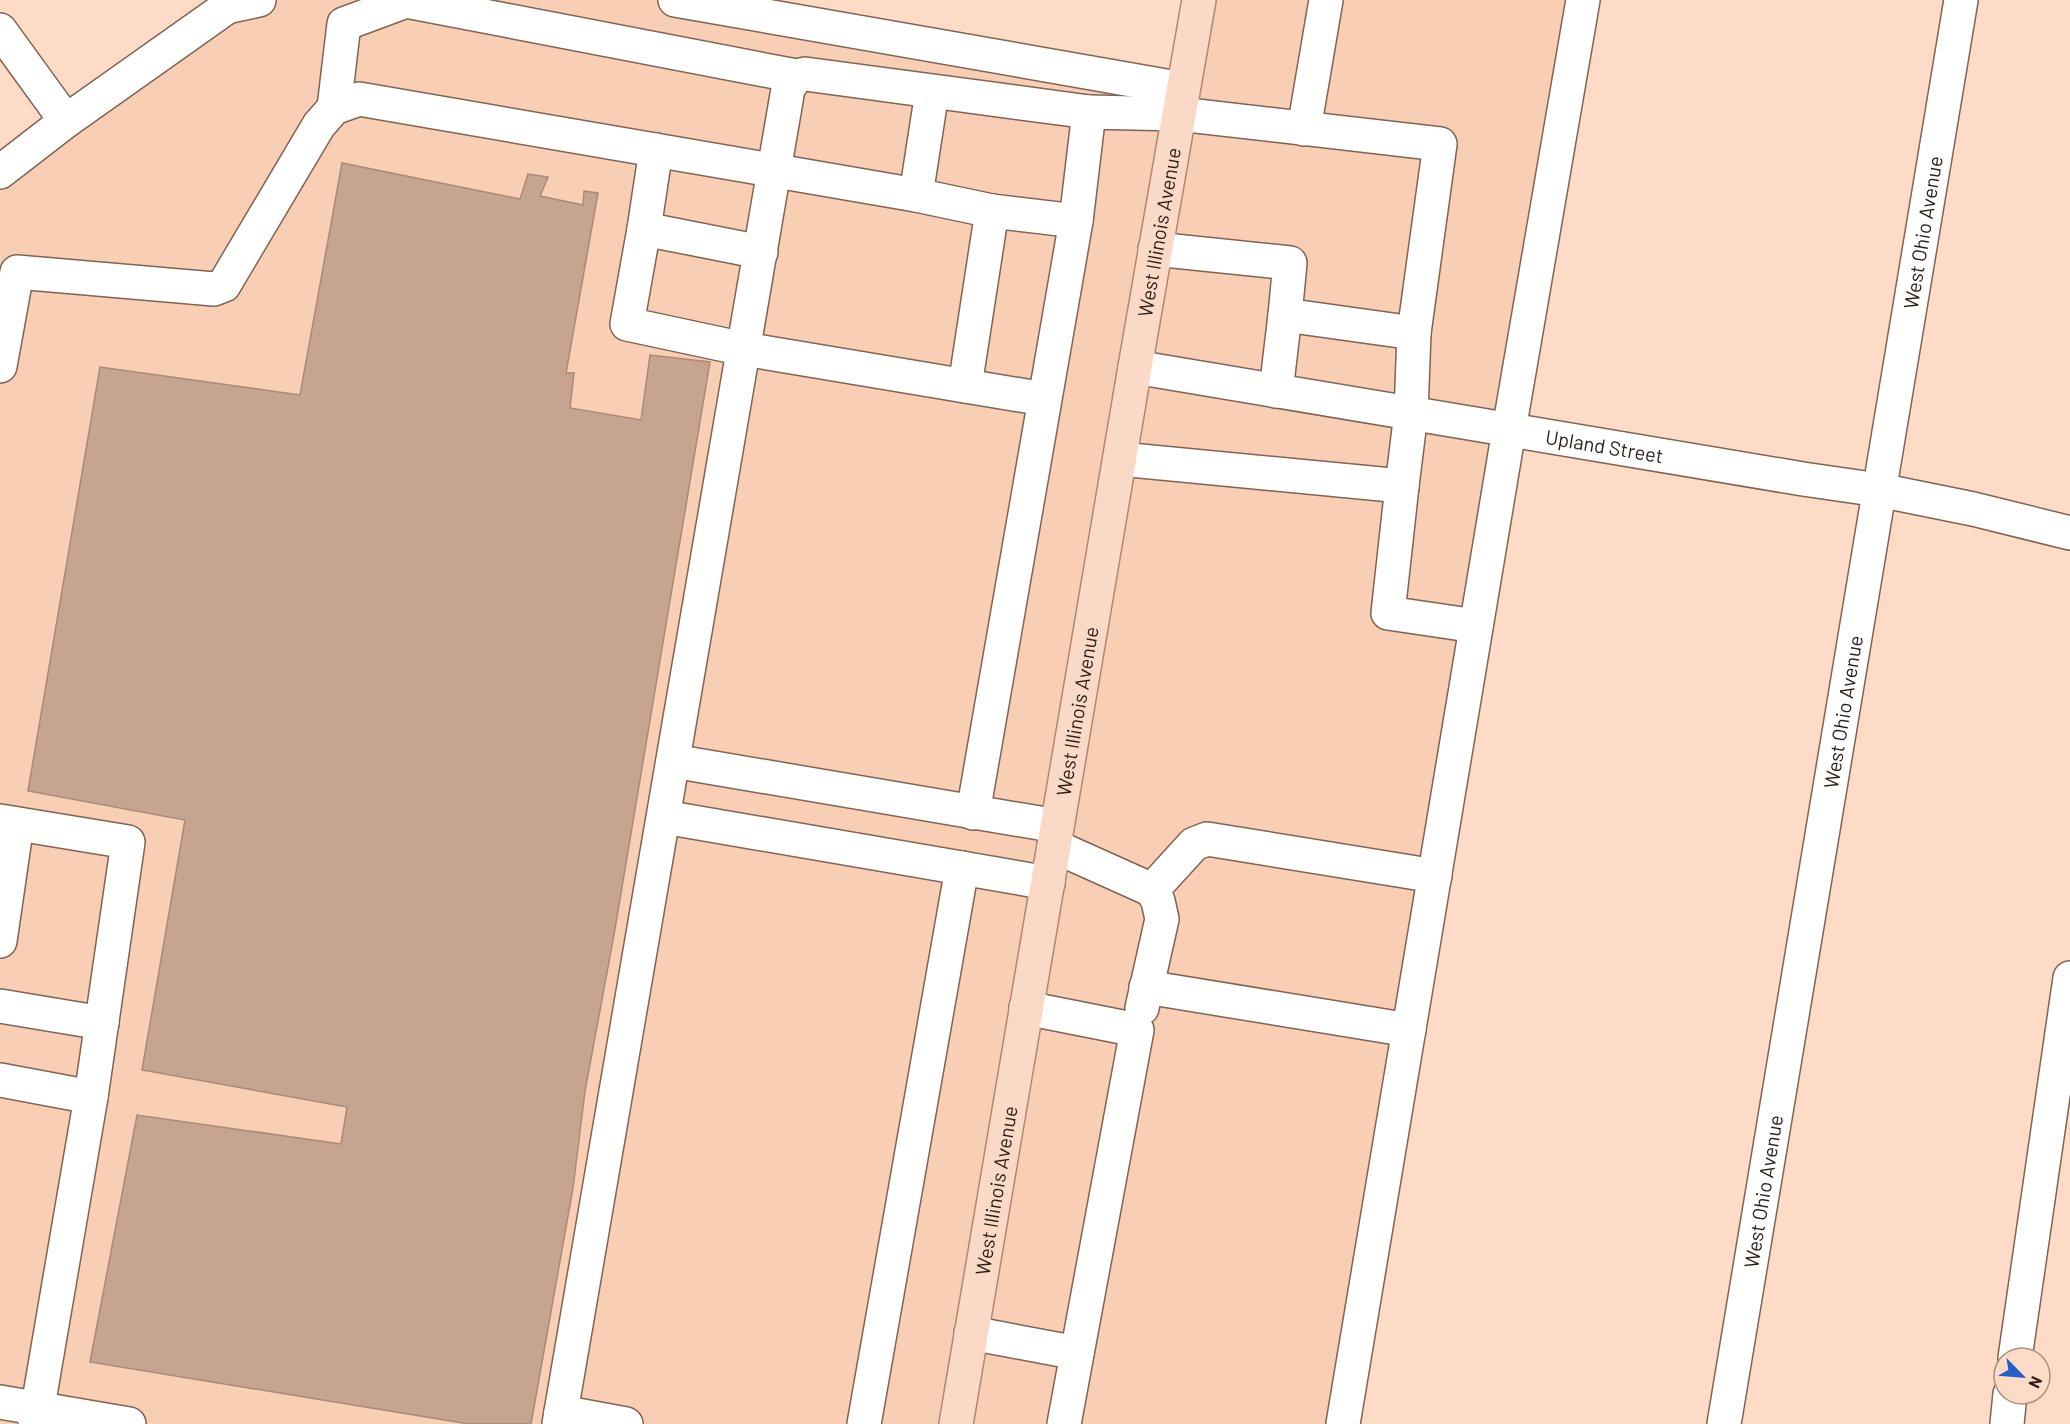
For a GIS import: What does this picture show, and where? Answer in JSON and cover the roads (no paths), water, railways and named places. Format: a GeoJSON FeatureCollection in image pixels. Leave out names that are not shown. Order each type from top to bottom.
{"type":"FeatureCollection","features":[{"type":"Feature","properties":{"kind":"main road","name":"West Illinois Avenue"},"geometry":{"type":"LineString","coordinates":[[956,1424],[1199,0]]}},
{"type":"Feature","properties":{"kind":"street"},"geometry":{"type":"LineString","coordinates":[[0,172],[66,121],[227,7],[259,0]]}},
{"type":"Feature","properties":{"kind":"street"},"geometry":{"type":"LineString","coordinates":[[675,0],[1304,129],[1440,144],[1414,333],[1411,413],[1388,613],[1476,626]]}},
{"type":"Feature","properties":{"kind":"street"},"geometry":{"type":"LineString","coordinates":[[1304,129],[1326,0]]}},
{"type":"Feature","properties":{"kind":"street"},"geometry":{"type":"LineString","coordinates":[[1343,1424],[1583,0]]}},
{"type":"Feature","properties":{"kind":"street","name":"West Ohio Avenue"},"geometry":{"type":"LineString","coordinates":[[1724,1424],[1961,0]]}},
{"type":"Feature","properties":{"kind":"street"},"geometry":{"type":"LineString","coordinates":[[334,108],[344,24],[406,2],[796,75],[804,74],[1089,112],[1181,102]]}},
{"type":"Feature","properties":{"kind":"street"},"geometry":{"type":"LineString","coordinates":[[0,30],[66,121]]}},
{"type":"Feature","properties":{"kind":"street"},"geometry":{"type":"LineString","coordinates":[[626,1424],[560,1418],[788,90],[796,75]]}},
{"type":"Feature","properties":{"kind":"street"},"geometry":{"type":"LineString","coordinates":[[916,195],[932,92]]}},
{"type":"Feature","properties":{"kind":"street"},"geometry":{"type":"LineString","coordinates":[[0,366],[17,272],[214,290],[224,285],[319,125],[334,108],[359,99],[775,170],[992,211],[1076,220]]}},
{"type":"Feature","properties":{"kind":"street"},"geometry":{"type":"LineString","coordinates":[[973,813],[1076,220],[1089,112]]}},
{"type":"Feature","properties":{"kind":"street"},"geometry":{"type":"LineString","coordinates":[[656,150],[627,324],[744,349],[1044,399]]}},
{"type":"Feature","properties":{"kind":"street"},"geometry":{"type":"LineString","coordinates":[[965,386],[992,211]]}},
{"type":"Feature","properties":{"kind":"street"},"geometry":{"type":"LineString","coordinates":[[644,229],[761,252]]}},
{"type":"Feature","properties":{"kind":"street"},"geometry":{"type":"LineString","coordinates":[[1155,249],[1290,263],[1276,391]]}},
{"type":"Feature","properties":{"kind":"street"},"geometry":{"type":"LineString","coordinates":[[1284,315],[1414,333]]}},
{"type":"Feature","properties":{"kind":"street","name":"Upland Street"},"geometry":{"type":"LineString","coordinates":[[1135,367],[1879,490],[1973,509],[2070,533]]}},
{"type":"Feature","properties":{"kind":"street"},"geometry":{"type":"LineString","coordinates":[[1120,459],[1402,486]]}},
{"type":"Feature","properties":{"kind":"street"},"geometry":{"type":"LineString","coordinates":[[673,761],[973,813],[1056,836],[1152,890],[1158,901],[1161,919],[1137,1030],[1064,1424]]}},
{"type":"Feature","properties":{"kind":"street"},"geometry":{"type":"LineString","coordinates":[[664,817],[1048,883]]}},
{"type":"Feature","properties":{"kind":"street"},"geometry":{"type":"LineString","coordinates":[[0,941],[8,823],[128,842],[91,1097],[36,1416]]}},
{"type":"Feature","properties":{"kind":"street"},"geometry":{"type":"LineString","coordinates":[[1152,890],[1194,844],[1207,839],[1435,876]]}},
{"type":"Feature","properties":{"kind":"street"},"geometry":{"type":"LineString","coordinates":[[864,1424],[962,868]]}},
{"type":"Feature","properties":{"kind":"street"},"geometry":{"type":"LineString","coordinates":[[2017,1346],[2070,978]]}},
{"type":"Feature","properties":{"kind":"street"},"geometry":{"type":"LineString","coordinates":[[1146,987],[1409,1030]]}},
{"type":"Feature","properties":{"kind":"street"},"geometry":{"type":"LineString","coordinates":[[0,1006],[102,1023]]}},
{"type":"Feature","properties":{"kind":"street"},"geometry":{"type":"LineString","coordinates":[[1026,1008],[1137,1030]]}},
{"type":"Feature","properties":{"kind":"street"},"geometry":{"type":"LineString","coordinates":[[0,1080],[91,1097]]}},
{"type":"Feature","properties":{"kind":"street"},"geometry":{"type":"LineString","coordinates":[[971,1333],[1077,1353]]}},
{"type":"Feature","properties":{"kind":"street"},"geometry":{"type":"LineString","coordinates":[[0,1402],[36,1416],[129,1424]]}},
{"type":"Feature","properties":{"kind":"street"},"geometry":{"type":"LineString","coordinates":[[2007,1424],[2009,1406]]}}]}
